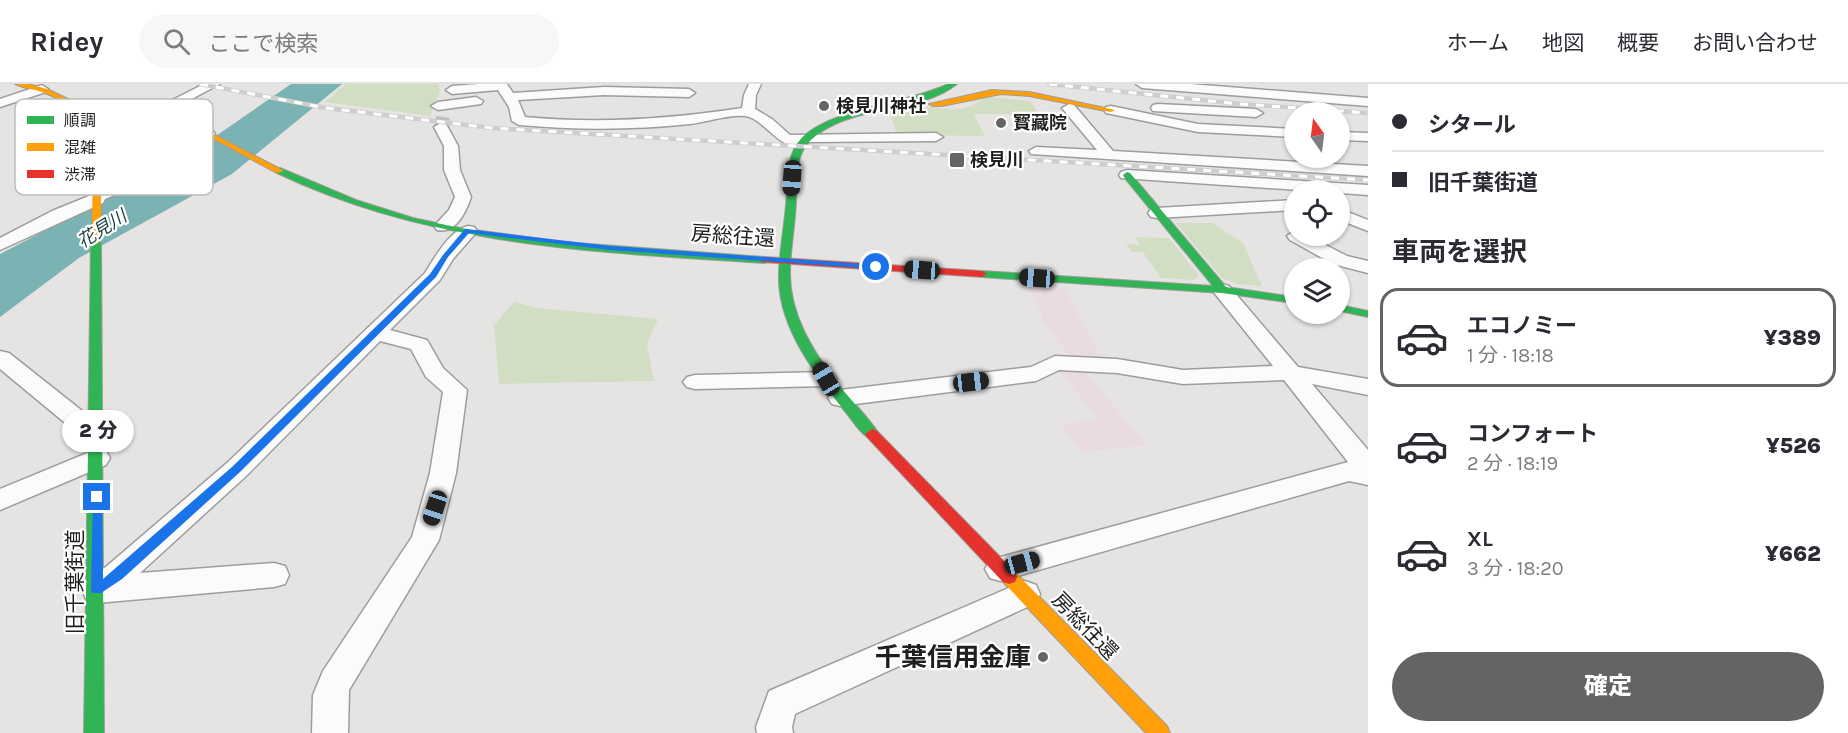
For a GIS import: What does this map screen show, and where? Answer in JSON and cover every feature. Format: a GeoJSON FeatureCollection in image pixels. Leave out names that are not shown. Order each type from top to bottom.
{"type":"FeatureCollection","features":[{"type":"Feature","properties":{"kind":"street"},"geometry":{"type":"LineString","coordinates":[[19,84],[42,89],[64,99]]}},
{"type":"Feature","properties":{"kind":"street"},"geometry":{"type":"LineString","coordinates":[[183,99],[214,84]]}},
{"type":"Feature","properties":{"kind":"street"},"geometry":{"type":"LineString","coordinates":[[748,111],[750,95],[755,84]]}},
{"type":"Feature","properties":{"kind":"street"},"geometry":{"type":"LineString","coordinates":[[953,84],[941,92],[855,112],[822,127],[804,140],[792,178],[790,229],[785,260],[1222,290],[1284,299]]}},
{"type":"Feature","properties":{"kind":"street"},"geometry":{"type":"LineString","coordinates":[[1142,84],[1207,87],[1368,102]]}},
{"type":"Feature","properties":{"kind":"street"},"geometry":{"type":"LineString","coordinates":[[1328,84],[1349,101]]}},
{"type":"Feature","properties":{"kind":"street"},"geometry":{"type":"LineString","coordinates":[[443,226],[457,212],[464,197],[452,170],[451,146],[442,114],[453,87],[502,86],[511,100],[519,121],[576,126],[612,104],[687,88],[680,121]]}},
{"type":"Feature","properties":{"kind":"street"},"geometry":{"type":"LineString","coordinates":[[0,103],[42,89]]}},
{"type":"Feature","properties":{"kind":"street"},"geometry":{"type":"LineString","coordinates":[[496,109],[526,90],[568,89],[612,104],[680,121],[748,111],[767,122],[786,139],[936,137]]}},
{"type":"Feature","properties":{"kind":"street"},"geometry":{"type":"LineString","coordinates":[[914,99],[943,105],[956,103],[962,98],[978,94],[1004,92],[1242,135],[1284,133]]}},
{"type":"Feature","properties":{"kind":"street"},"geometry":{"type":"LineString","coordinates":[[442,114],[511,100]]}},
{"type":"Feature","properties":{"kind":"street"},"geometry":{"type":"LineString","coordinates":[[1274,110],[1251,107],[1277,133]]}},
{"type":"Feature","properties":{"kind":"street"},"geometry":{"type":"LineString","coordinates":[[1069,108],[1109,155]]}},
{"type":"Feature","properties":{"kind":"street"},"geometry":{"type":"LineString","coordinates":[[1164,122],[1152,108],[1256,113]]}},
{"type":"Feature","properties":{"kind":"street"},"geometry":{"type":"LineString","coordinates":[[1242,135],[1288,180]]}},
{"type":"Feature","properties":{"kind":"street"},"geometry":{"type":"LineString","coordinates":[[1350,136],[1368,137]]}},
{"type":"Feature","properties":{"kind":"street","name":"房総往還"},"geometry":{"type":"LineString","coordinates":[[213,137],[363,206],[443,226],[593,247],[785,260],[785,288],[795,324],[826,379],[840,398],[877,441],[1160,733]]}},
{"type":"Feature","properties":{"kind":"street"},"geometry":{"type":"LineString","coordinates":[[1036,151],[1368,171]]}},
{"type":"Feature","properties":{"kind":"street"},"geometry":{"type":"LineString","coordinates":[[1127,175],[1284,187]]}},
{"type":"Feature","properties":{"kind":"street"},"geometry":{"type":"LineString","coordinates":[[1127,175],[1368,468]]}},
{"type":"Feature","properties":{"kind":"street"},"geometry":{"type":"LineString","coordinates":[[1350,190],[1368,190]]}},
{"type":"Feature","properties":{"kind":"street"},"geometry":{"type":"LineString","coordinates":[[97,195],[97,199]]}},
{"type":"Feature","properties":{"kind":"street"},"geometry":{"type":"LineString","coordinates":[[0,245],[58,215],[106,195]]}},
{"type":"Feature","properties":{"kind":"street","name":"旧千葉街道"},"geometry":{"type":"LineString","coordinates":[[94,733],[97,590],[97,199]]}},
{"type":"Feature","properties":{"kind":"street"},"geometry":{"type":"LineString","coordinates":[[1157,213],[1284,206]]}},
{"type":"Feature","properties":{"kind":"street"},"geometry":{"type":"LineString","coordinates":[[1248,208],[1284,229]]}},
{"type":"Feature","properties":{"kind":"street"},"geometry":{"type":"LineString","coordinates":[[1350,218],[1368,226]]}},
{"type":"Feature","properties":{"kind":"street"},"geometry":{"type":"LineString","coordinates":[[97,590],[179,523],[376,333],[433,276],[445,256],[468,231]]}},
{"type":"Feature","properties":{"kind":"street"},"geometry":{"type":"LineString","coordinates":[[1315,246],[1340,260],[1368,267]]}},
{"type":"Feature","properties":{"kind":"street"},"geometry":{"type":"LineString","coordinates":[[1350,310],[1368,314]]}},
{"type":"Feature","properties":{"kind":"street"},"geometry":{"type":"LineString","coordinates":[[330,733],[330,695],[335,682],[425,540],[443,473],[455,390],[434,372],[419,345],[376,333]]}},
{"type":"Feature","properties":{"kind":"street"},"geometry":{"type":"LineString","coordinates":[[0,500],[96,447],[1,358]]}},
{"type":"Feature","properties":{"kind":"street"},"geometry":{"type":"LineString","coordinates":[[840,398],[1036,374],[1055,363],[1117,366],[1183,377],[1290,373],[1368,387]]}},
{"type":"Feature","properties":{"kind":"street"},"geometry":{"type":"LineString","coordinates":[[695,382],[826,379]]}},
{"type":"Feature","properties":{"kind":"street"},"geometry":{"type":"LineString","coordinates":[[1000,569],[1349,471],[1368,475]]}},
{"type":"Feature","properties":{"kind":"street"},"geometry":{"type":"LineString","coordinates":[[97,590],[274,575]]}},
{"type":"Feature","properties":{"kind":"street"},"geometry":{"type":"LineString","coordinates":[[775,733],[774,727],[781,703],[1025,594]]}},
{"type":"Feature","properties":{"kind":"shaded area"},"geometry":{"type":"Polygon","coordinates":[[[1030,286],[1064,288],[1104,363],[1074,362],[1044,322],[1030,286]]]}},
{"type":"Feature","properties":{"kind":"shaded area"},"geometry":{"type":"Polygon","coordinates":[[[1080,366],[1147,445],[1082,452],[1061,424],[1099,420],[1057,368],[1080,366]]]}},
{"type":"Feature","properties":{"kind":"green space"},"geometry":{"type":"Polygon","coordinates":[[[346,84],[438,84],[440,91],[430,116],[325,102],[346,84]]]}},
{"type":"Feature","properties":{"kind":"green space"},"geometry":{"type":"Polygon","coordinates":[[[989,97],[1030,101],[1039,114],[974,114],[985,136],[897,135],[889,111],[914,106],[959,109],[969,107],[989,97]]]}},
{"type":"Feature","properties":{"kind":"green space"},"geometry":{"type":"Polygon","coordinates":[[[1176,223],[1212,223],[1243,243],[1262,286],[1237,284],[1222,278],[1176,223]]]}},
{"type":"Feature","properties":{"kind":"green space"},"geometry":{"type":"Polygon","coordinates":[[[1135,237],[1169,238],[1199,276],[1193,280],[1161,278],[1143,252],[1132,252],[1126,244],[1140,245],[1135,237]]]}},
{"type":"Feature","properties":{"kind":"green space"},"geometry":{"type":"Polygon","coordinates":[[[514,302],[537,308],[658,319],[647,344],[654,381],[499,384],[494,325],[514,302]]]}},
{"type":"Feature","properties":{"kind":"water"},"geometry":{"type":"Polygon","coordinates":[[[291,84],[342,84],[232,174],[213,184],[213,138],[291,84]]]}},
{"type":"Feature","properties":{"kind":"water","name":"花見川"},"geometry":{"type":"Polygon","coordinates":[[[113,195],[194,195],[79,258],[0,317],[0,254],[113,195]]]}},
{"type":"Feature","properties":{"kind":"tunnel"},"geometry":{"type":"LineString","coordinates":[[441,127],[443,117]]}},
{"type":"Feature","properties":{"kind":"railway"},"geometry":{"type":"LineString","coordinates":[[200,84],[326,108],[492,128],[1368,180]]}},
{"type":"Feature","properties":{"kind":"railway"},"geometry":{"type":"LineString","coordinates":[[1049,84],[1240,104],[1368,113]]}},
{"type":"Feature","properties":{"kind":"traffic: fast"},"geometry":{"type":"LineString","coordinates":[[872,434],[818,366],[796,327],[789,307],[785,286],[785,266],[798,151],[805,139],[841,119],[917,99],[953,84]]}},
{"type":"Feature","properties":{"kind":"traffic: fast"},"geometry":{"type":"LineString","coordinates":[[280,171],[353,202],[411,220],[460,231],[614,250],[765,260]]}},
{"type":"Feature","properties":{"kind":"traffic: fast"},"geometry":{"type":"LineString","coordinates":[[1127,175],[1222,290]]}},
{"type":"Feature","properties":{"kind":"traffic: fast"},"geometry":{"type":"LineString","coordinates":[[94,733],[96,241]]}},
{"type":"Feature","properties":{"kind":"traffic: fast"},"geometry":{"type":"LineString","coordinates":[[982,274],[1222,290],[1284,299]]}},
{"type":"Feature","properties":{"kind":"traffic: fast"},"geometry":{"type":"LineString","coordinates":[[1350,310],[1368,314]]}},
{"type":"Feature","properties":{"kind":"traffic: slow"},"geometry":{"type":"LineString","coordinates":[[19,84],[65,99]]}},
{"type":"Feature","properties":{"kind":"traffic: slow"},"geometry":{"type":"LineString","coordinates":[[933,104],[1001,92],[1029,94],[1111,110]]}},
{"type":"Feature","properties":{"kind":"traffic: slow"},"geometry":{"type":"LineString","coordinates":[[213,137],[280,171]]}},
{"type":"Feature","properties":{"kind":"traffic: slow"},"geometry":{"type":"LineString","coordinates":[[96,195],[96,241]]}},
{"type":"Feature","properties":{"kind":"traffic: slow"},"geometry":{"type":"LineString","coordinates":[[1009,577],[1160,733]]}},
{"type":"Feature","properties":{"kind":"traffic: jam"},"geometry":{"type":"LineString","coordinates":[[765,260],[982,274]]}},
{"type":"Feature","properties":{"kind":"traffic: jam"},"geometry":{"type":"LineString","coordinates":[[872,434],[1009,577]]}},
{"type":"Feature","properties":{"kind":"place","name":"検見川神社"},"geometry":{"type":"Point","coordinates":[824,106]}},
{"type":"Feature","properties":{"kind":"place","name":"寳藏院"},"geometry":{"type":"Point","coordinates":[1001,123]}},
{"type":"Feature","properties":{"kind":"place","name":"検見川"},"geometry":{"type":"Point","coordinates":[957,160]}},
{"type":"Feature","properties":{"kind":"place","name":"千葉信用金庫"},"geometry":{"type":"Point","coordinates":[1043,657]}},
{"type":"Feature","properties":{"kind":"route"},"geometry":{"type":"LineString","coordinates":[[97,497],[97,590],[179,523],[236,470],[433,276],[445,256],[468,231],[570,245],[649,252],[876,267]]}}]}
